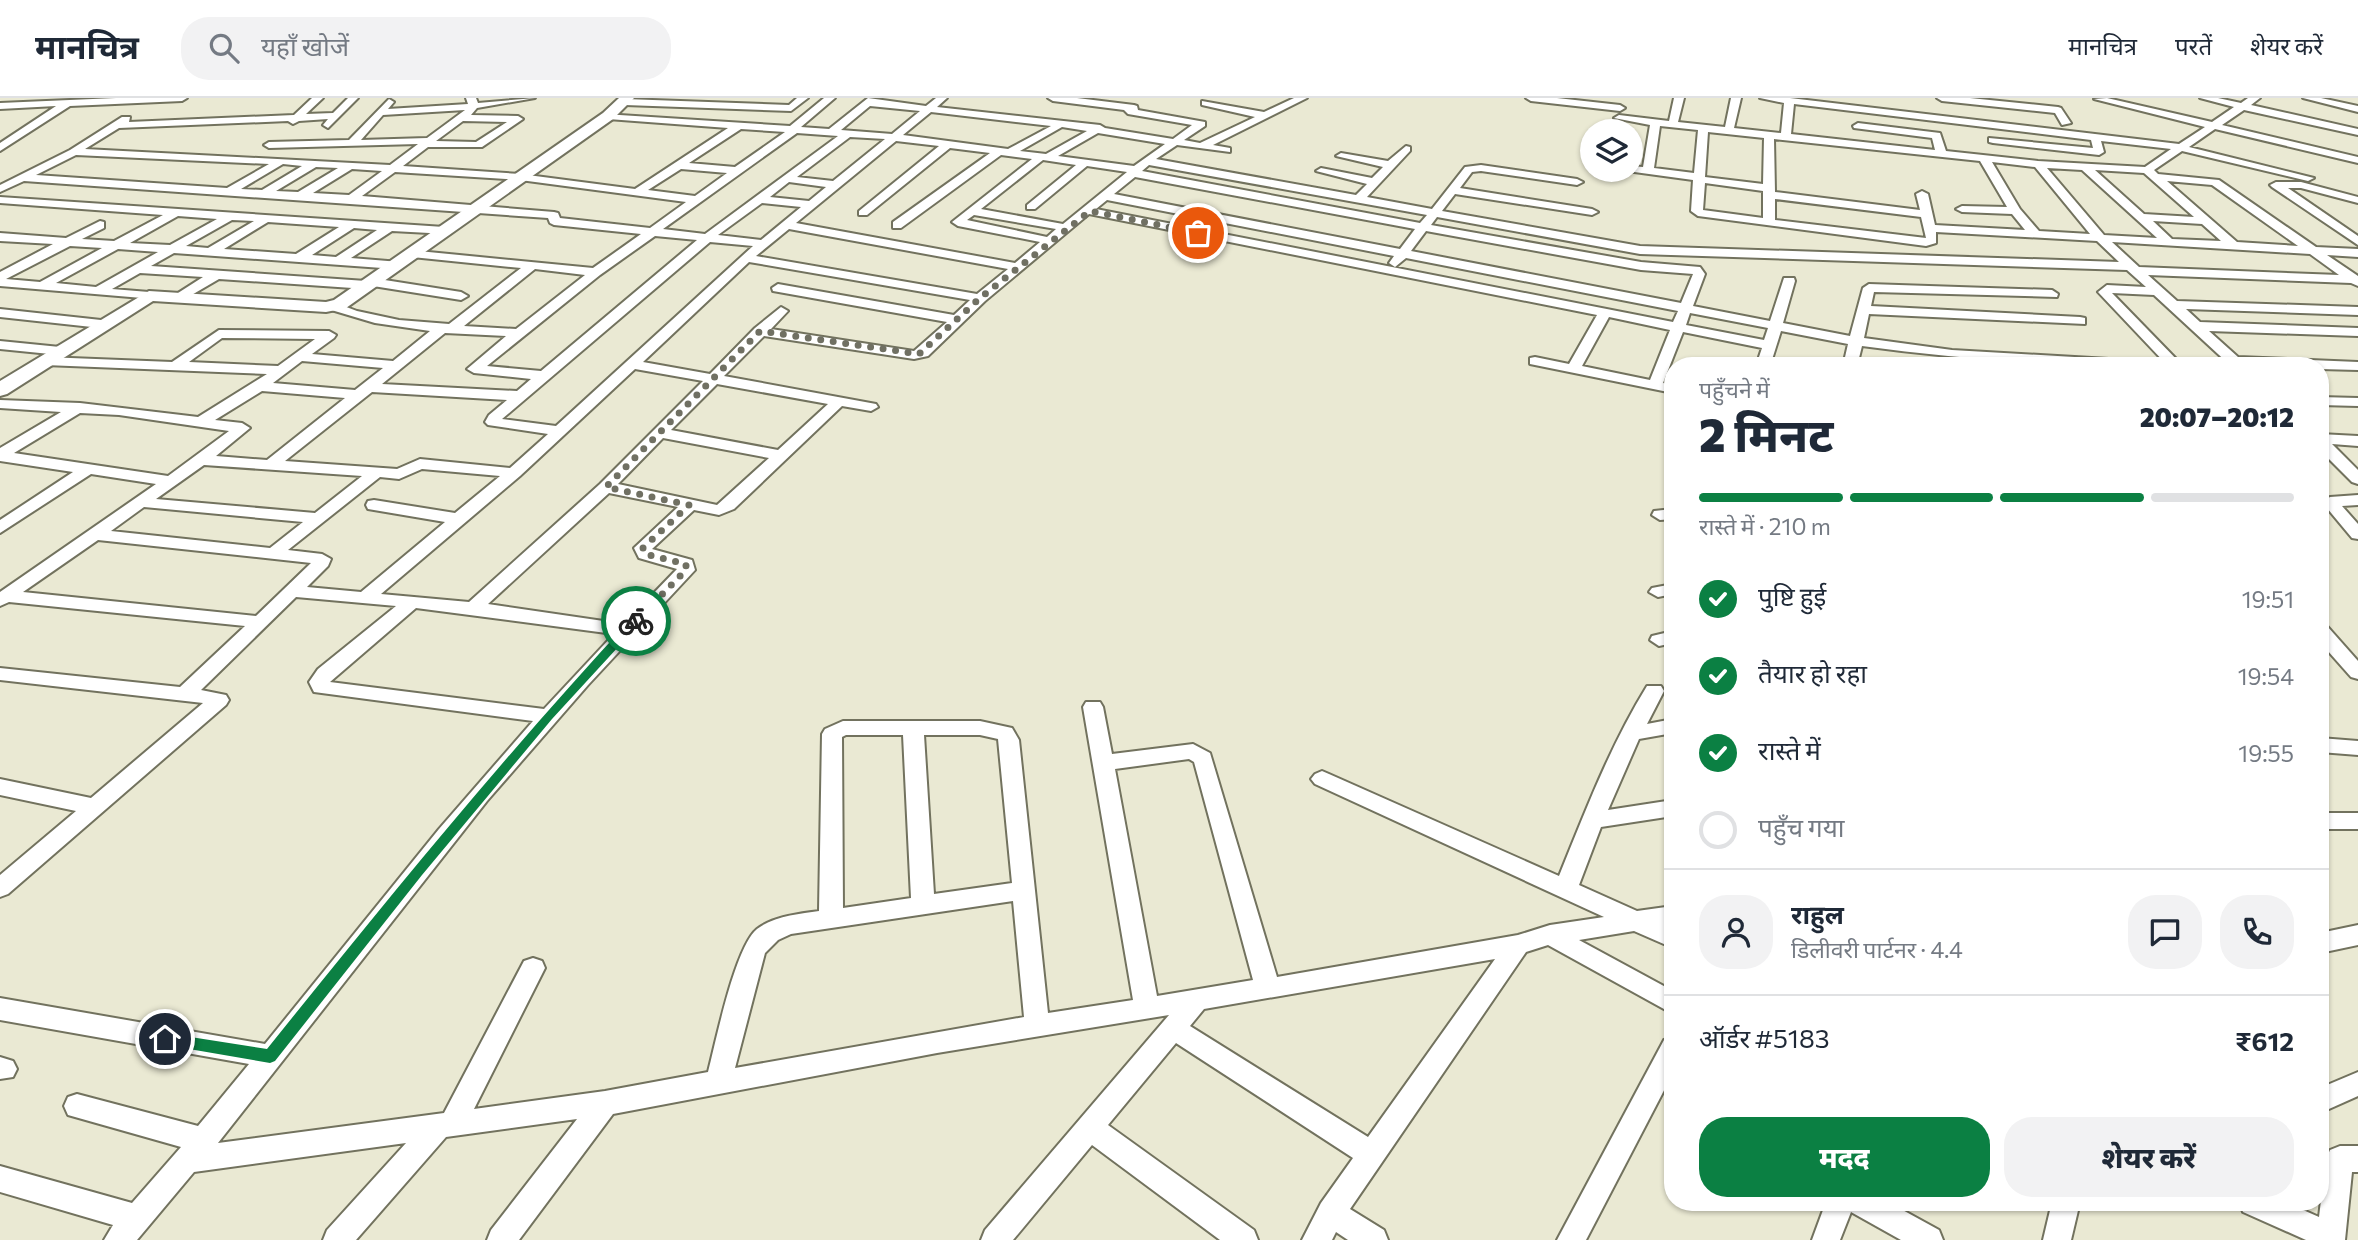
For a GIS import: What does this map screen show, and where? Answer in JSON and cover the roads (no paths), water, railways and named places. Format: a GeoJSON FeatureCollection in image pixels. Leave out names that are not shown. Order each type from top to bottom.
{"type":"FeatureCollection","features":[{"type":"Feature","properties":{"kind":"street"},"geometry":{"type":"LineString","coordinates":[[6,106],[21,98]]}},
{"type":"Feature","properties":{"kind":"street"},"geometry":{"type":"LineString","coordinates":[[6,106],[181,98]]}},
{"type":"Feature","properties":{"kind":"street"},"geometry":{"type":"LineString","coordinates":[[287,127],[318,98]]}},
{"type":"Feature","properties":{"kind":"street"},"geometry":{"type":"LineString","coordinates":[[310,144],[353,98]]}},
{"type":"Feature","properties":{"kind":"street"},"geometry":{"type":"LineString","coordinates":[[352,143],[392,98]]}},
{"type":"Feature","properties":{"kind":"street"},"geometry":{"type":"LineString","coordinates":[[381,112],[530,98]]}},
{"type":"Feature","properties":{"kind":"street"},"geometry":{"type":"LineString","coordinates":[[709,124],[743,98]]}},
{"type":"Feature","properties":{"kind":"street"},"geometry":{"type":"LineString","coordinates":[[318,333],[339,309],[369,284],[608,116],[626,100],[790,108],[803,98]]}},
{"type":"Feature","properties":{"kind":"street"},"geometry":{"type":"LineString","coordinates":[[544,376],[474,369],[596,272],[794,130],[830,98]]}},
{"type":"Feature","properties":{"kind":"street"},"geometry":{"type":"LineString","coordinates":[[368,596],[560,432],[746,258],[942,98]]}},
{"type":"Feature","properties":{"kind":"street"},"geometry":{"type":"LineString","coordinates":[[760,331],[914,355],[923,353],[980,298],[1173,141],[1201,124],[1124,114],[1133,107],[1053,98]]}},
{"type":"Feature","properties":{"kind":"street"},"geometry":{"type":"LineString","coordinates":[[1273,98],[1291,102]]}},
{"type":"Feature","properties":{"kind":"street"},"geometry":{"type":"LineString","coordinates":[[1202,146],[1302,98]]}},
{"type":"Feature","properties":{"kind":"street"},"geometry":{"type":"LineString","coordinates":[[1531,98],[1621,108],[1656,122],[1703,128],[2204,179],[2216,182],[2356,280]]}},
{"type":"Feature","properties":{"kind":"street"},"geometry":{"type":"LineString","coordinates":[[1673,124],[1679,98]]}},
{"type":"Feature","properties":{"kind":"street"},"geometry":{"type":"LineString","coordinates":[[1729,130],[1736,98]]}},
{"type":"Feature","properties":{"kind":"street"},"geometry":{"type":"LineString","coordinates":[[1765,98],[2178,147],[2358,200]]}},
{"type":"Feature","properties":{"kind":"street"},"geometry":{"type":"LineString","coordinates":[[1944,111],[1942,98],[2058,110],[2066,123]]}},
{"type":"Feature","properties":{"kind":"street"},"geometry":{"type":"LineString","coordinates":[[2205,98],[2242,106],[2349,139],[2358,160]]}},
{"type":"Feature","properties":{"kind":"street"},"geometry":{"type":"LineString","coordinates":[[2150,173],[2178,147],[2255,98]]}},
{"type":"Feature","properties":{"kind":"street"},"geometry":{"type":"LineString","coordinates":[[2308,98],[2358,109]]}},
{"type":"Feature","properties":{"kind":"street"},"geometry":{"type":"LineString","coordinates":[[0,189],[75,152],[156,99]]}},
{"type":"Feature","properties":{"kind":"street"},"geometry":{"type":"LineString","coordinates":[[2086,106],[2100,99],[2211,125],[2349,139]]}},
{"type":"Feature","properties":{"kind":"street"},"geometry":{"type":"LineString","coordinates":[[831,133],[871,100],[1098,129],[1226,150]]}},
{"type":"Feature","properties":{"kind":"street"},"geometry":{"type":"LineString","coordinates":[[1786,136],[1789,101]]}},
{"type":"Feature","properties":{"kind":"street"},"geometry":{"type":"LineString","coordinates":[[0,148],[67,103]]}},
{"type":"Feature","properties":{"kind":"street"},"geometry":{"type":"LineString","coordinates":[[1205,103],[1262,115]]}},
{"type":"Feature","properties":{"kind":"street"},"geometry":{"type":"LineString","coordinates":[[351,200],[462,118],[473,104]]}},
{"type":"Feature","properties":{"kind":"street"},"geometry":{"type":"LineString","coordinates":[[2000,104],[2001,117]]}},
{"type":"Feature","properties":{"kind":"street"},"geometry":{"type":"LineString","coordinates":[[118,125],[337,116]]}},
{"type":"Feature","properties":{"kind":"street"},"geometry":{"type":"LineString","coordinates":[[608,116],[893,137],[1007,150],[1358,200],[1592,237],[1656,251],[2356,280]]}},
{"type":"Feature","properties":{"kind":"street"},"geometry":{"type":"LineString","coordinates":[[269,145],[478,145],[518,120],[462,118]]}},
{"type":"Feature","properties":{"kind":"street"},"geometry":{"type":"LineString","coordinates":[[1051,241],[958,222],[1045,156],[1110,122],[1185,134]]}},
{"type":"Feature","properties":{"kind":"street"},"geometry":{"type":"LineString","coordinates":[[1648,171],[1656,122]]}},
{"type":"Feature","properties":{"kind":"street"},"geometry":{"type":"LineString","coordinates":[[897,225],[938,193],[1007,150],[1060,124]]}},
{"type":"Feature","properties":{"kind":"street"},"geometry":{"type":"LineString","coordinates":[[1990,124],[1998,159]]}},
{"type":"Feature","properties":{"kind":"street"},"geometry":{"type":"LineString","coordinates":[[636,193],[738,126]]}},
{"type":"Feature","properties":{"kind":"street"},"geometry":{"type":"LineString","coordinates":[[1858,126],[1933,134],[1938,136],[1941,153]]}},
{"type":"Feature","properties":{"kind":"street"},"geometry":{"type":"LineString","coordinates":[[1703,128],[1698,178],[1699,213],[1926,242],[1932,240],[1922,194]]}},
{"type":"Feature","properties":{"kind":"street"},"geometry":{"type":"LineString","coordinates":[[560,432],[493,422],[494,418],[707,238],[847,134]]}},
{"type":"Feature","properties":{"kind":"street"},"geometry":{"type":"LineString","coordinates":[[1769,135],[1769,223]]}},
{"type":"Feature","properties":{"kind":"street"},"geometry":{"type":"LineString","coordinates":[[250,159],[278,136]]}},
{"type":"Feature","properties":{"kind":"street"},"geometry":{"type":"LineString","coordinates":[[1993,140],[2097,152],[2100,151],[2095,136]]}},
{"type":"Feature","properties":{"kind":"street"},"geometry":{"type":"LineString","coordinates":[[2320,161],[2349,139]]}},
{"type":"Feature","properties":{"kind":"street"},"geometry":{"type":"LineString","coordinates":[[863,213],[950,144]]}},
{"type":"Feature","properties":{"kind":"street"},"geometry":{"type":"LineString","coordinates":[[1358,200],[1406,149]]}},
{"type":"Feature","properties":{"kind":"street"},"geometry":{"type":"LineString","coordinates":[[75,152],[250,159],[520,177],[696,200]]}},
{"type":"Feature","properties":{"kind":"street"},"geometry":{"type":"LineString","coordinates":[[1341,156],[1391,165]]}},
{"type":"Feature","properties":{"kind":"street"},"geometry":{"type":"LineString","coordinates":[[94,206],[202,158]]}},
{"type":"Feature","properties":{"kind":"street"},"geometry":{"type":"LineString","coordinates":[[1984,158],[2015,211],[2037,236]]}},
{"type":"Feature","properties":{"kind":"street"},"geometry":{"type":"LineString","coordinates":[[181,188],[235,159]]}},
{"type":"Feature","properties":{"kind":"street"},"geometry":{"type":"LineString","coordinates":[[11,296],[37,286],[281,161]]}},
{"type":"Feature","properties":{"kind":"street"},"geometry":{"type":"LineString","coordinates":[[1031,206],[1086,162]]}},
{"type":"Feature","properties":{"kind":"street"},"geometry":{"type":"LineString","coordinates":[[265,193],[314,163]]}},
{"type":"Feature","properties":{"kind":"street"},"geometry":{"type":"LineString","coordinates":[[2038,164],[2102,240],[2230,357]]}},
{"type":"Feature","properties":{"kind":"street"},"geometry":{"type":"LineString","coordinates":[[210,252],[351,165]]}},
{"type":"Feature","properties":{"kind":"street"},"geometry":{"type":"LineString","coordinates":[[678,165],[738,171]]}},
{"type":"Feature","properties":{"kind":"street"},"geometry":{"type":"LineString","coordinates":[[1388,271],[1473,167],[1577,182]]}},
{"type":"Feature","properties":{"kind":"street"},"geometry":{"type":"LineString","coordinates":[[2085,167],[2170,243]]}},
{"type":"Feature","properties":{"kind":"street"},"geometry":{"type":"LineString","coordinates":[[1139,168],[1424,228],[1642,266],[1696,270],[1699,274],[1666,357]]}},
{"type":"Feature","properties":{"kind":"street"},"geometry":{"type":"LineString","coordinates":[[1643,170],[1925,214]]}},
{"type":"Feature","properties":{"kind":"street"},"geometry":{"type":"LineString","coordinates":[[1321,171],[1374,182]]}},
{"type":"Feature","properties":{"kind":"street"},"geometry":{"type":"LineString","coordinates":[[2150,173],[2235,247]]}},
{"type":"Feature","properties":{"kind":"street"},"geometry":{"type":"LineString","coordinates":[[2358,187],[2314,177],[2304,182],[2276,185],[2358,241]]}},
{"type":"Feature","properties":{"kind":"street"},"geometry":{"type":"LineString","coordinates":[[788,180],[837,185]]}},
{"type":"Feature","properties":{"kind":"street"},"geometry":{"type":"LineString","coordinates":[[0,182],[143,185],[554,215],[554,221],[763,244]]}},
{"type":"Feature","properties":{"kind":"street"},"geometry":{"type":"LineString","coordinates":[[897,187],[938,193]]}},
{"type":"Feature","properties":{"kind":"street"},"geometry":{"type":"LineString","coordinates":[[1454,190],[1592,212]]}},
{"type":"Feature","properties":{"kind":"street"},"geometry":{"type":"LineString","coordinates":[[1106,196],[1854,341],[2006,357]]}},
{"type":"Feature","properties":{"kind":"street"},"geometry":{"type":"LineString","coordinates":[[761,199],[813,205]]}},
{"type":"Feature","properties":{"kind":"street"},"geometry":{"type":"LineString","coordinates":[[0,200],[444,231]]}},
{"type":"Feature","properties":{"kind":"street"},"geometry":{"type":"LineString","coordinates":[[299,258],[387,202]]}},
{"type":"Feature","properties":{"kind":"street"},"geometry":{"type":"LineString","coordinates":[[1962,209],[2015,211]]}},
{"type":"Feature","properties":{"kind":"street"},"geometry":{"type":"LineString","coordinates":[[972,211],[1068,228]]}},
{"type":"Feature","properties":{"kind":"street"},"geometry":{"type":"LineString","coordinates":[[1090,211],[1769,345]]}},
{"type":"Feature","properties":{"kind":"street"},"geometry":{"type":"LineString","coordinates":[[99,291],[230,216]]}},
{"type":"Feature","properties":{"kind":"street"},"geometry":{"type":"LineString","coordinates":[[2141,217],[2204,221]]}},
{"type":"Feature","properties":{"kind":"street"},"geometry":{"type":"LineString","coordinates":[[0,280],[100,225]]}},
{"type":"Feature","properties":{"kind":"street"},"geometry":{"type":"LineString","coordinates":[[787,225],[1018,267]]}},
{"type":"Feature","properties":{"kind":"street"},"geometry":{"type":"LineString","coordinates":[[338,261],[390,227]]}},
{"type":"Feature","properties":{"kind":"street"},"geometry":{"type":"LineString","coordinates":[[1929,228],[2358,253]]}},
{"type":"Feature","properties":{"kind":"street"},"geometry":{"type":"LineString","coordinates":[[0,237],[397,265]]}},
{"type":"Feature","properties":{"kind":"street"},"geometry":{"type":"LineString","coordinates":[[0,246],[16,238]]}},
{"type":"Feature","properties":{"kind":"street"},"geometry":{"type":"LineString","coordinates":[[412,253],[596,272]]}},
{"type":"Feature","properties":{"kind":"street"},"geometry":{"type":"LineString","coordinates":[[183,296],[250,255]]}},
{"type":"Feature","properties":{"kind":"street"},"geometry":{"type":"LineString","coordinates":[[746,258],[980,298]]}},
{"type":"Feature","properties":{"kind":"street"},"geometry":{"type":"LineString","coordinates":[[0,260],[29,262]]}},
{"type":"Feature","properties":{"kind":"street"},"geometry":{"type":"LineString","coordinates":[[274,463],[395,365],[533,265]]}},
{"type":"Feature","properties":{"kind":"street"},"geometry":{"type":"LineString","coordinates":[[802,268],[778,288],[958,320]]}},
{"type":"Feature","properties":{"kind":"street"},"geometry":{"type":"LineString","coordinates":[[136,269],[369,284],[461,296]]}},
{"type":"Feature","properties":{"kind":"street"},"geometry":{"type":"LineString","coordinates":[[0,280],[149,296],[183,296],[339,309],[448,328],[517,333]]}},
{"type":"Feature","properties":{"kind":"street"},"geometry":{"type":"LineString","coordinates":[[1766,357],[1789,281]]}},
{"type":"Feature","properties":{"kind":"street"},"geometry":{"type":"LineString","coordinates":[[1851,357],[1869,288],[2052,294]]}},
{"type":"Feature","properties":{"kind":"street"},"geometry":{"type":"LineString","coordinates":[[2158,291],[2107,289],[2104,292],[2167,357]]}},
{"type":"Feature","properties":{"kind":"street"},"geometry":{"type":"LineString","coordinates":[[0,390],[149,296]]}},
{"type":"Feature","properties":{"kind":"street"},"geometry":{"type":"LineString","coordinates":[[2174,305],[2358,312]]}},
{"type":"Feature","properties":{"kind":"street"},"geometry":{"type":"LineString","coordinates":[[1862,310],[2080,321]]}},
{"type":"Feature","properties":{"kind":"street"},"geometry":{"type":"LineString","coordinates":[[473,608],[606,487],[781,311]]}},
{"type":"Feature","properties":{"kind":"street"},"geometry":{"type":"LineString","coordinates":[[0,313],[101,324]]}},
{"type":"Feature","properties":{"kind":"street"},"geometry":{"type":"LineString","coordinates":[[1573,369],[1605,313]]}},
{"type":"Feature","properties":{"kind":"street"},"geometry":{"type":"LineString","coordinates":[[2197,326],[2358,332]]}},
{"type":"Feature","properties":{"kind":"street"},"geometry":{"type":"LineString","coordinates":[[175,366],[219,334],[330,335],[259,386],[201,422]]}},
{"type":"Feature","properties":{"kind":"street"},"geometry":{"type":"LineString","coordinates":[[0,345],[52,356],[175,366],[282,370]]}},
{"type":"Feature","properties":{"kind":"street"},"geometry":{"type":"LineString","coordinates":[[1902,348],[1907,357]]}},
{"type":"Feature","properties":{"kind":"street"},"geometry":{"type":"LineString","coordinates":[[300,357],[395,365]]}},
{"type":"Feature","properties":{"kind":"street"},"geometry":{"type":"LineString","coordinates":[[1535,361],[1664,387]]}},
{"type":"Feature","properties":{"kind":"street"},"geometry":{"type":"LineString","coordinates":[[1654,385],[1664,361]]}},
{"type":"Feature","properties":{"kind":"street"},"geometry":{"type":"LineString","coordinates":[[632,364],[871,407]]}},
{"type":"Feature","properties":{"kind":"street"},"geometry":{"type":"LineString","coordinates":[[2329,366],[2358,366]]}},
{"type":"Feature","properties":{"kind":"street"},"geometry":{"type":"LineString","coordinates":[[259,386],[521,396]]}},
{"type":"Feature","properties":{"kind":"street"},"geometry":{"type":"LineString","coordinates":[[606,487],[714,510],[724,508],[840,400]]}},
{"type":"Feature","properties":{"kind":"street"},"geometry":{"type":"LineString","coordinates":[[2329,401],[2358,402]]}},
{"type":"Feature","properties":{"kind":"street"},"geometry":{"type":"LineString","coordinates":[[0,404],[80,407],[242,428],[201,460],[3,598]]}},
{"type":"Feature","properties":{"kind":"street"},"geometry":{"type":"LineString","coordinates":[[0,456],[80,407]]}},
{"type":"Feature","properties":{"kind":"street"},"geometry":{"type":"LineString","coordinates":[[661,433],[781,455]]}},
{"type":"Feature","properties":{"kind":"street"},"geometry":{"type":"LineString","coordinates":[[2329,445],[2358,441]]}},
{"type":"Feature","properties":{"kind":"street"},"geometry":{"type":"LineString","coordinates":[[2329,452],[2358,479]]}},
{"type":"Feature","properties":{"kind":"street"},"geometry":{"type":"LineString","coordinates":[[0,456],[85,471],[169,481]]}},
{"type":"Feature","properties":{"kind":"street"},"geometry":{"type":"LineString","coordinates":[[201,460],[274,463],[400,474],[420,464],[514,473]]}},
{"type":"Feature","properties":{"kind":"street"},"geometry":{"type":"LineString","coordinates":[[0,528],[85,471]]}},
{"type":"Feature","properties":{"kind":"street"},"geometry":{"type":"LineString","coordinates":[[274,553],[377,472]]}},
{"type":"Feature","properties":{"kind":"street"},"geometry":{"type":"LineString","coordinates":[[2329,501],[2358,500]]}},
{"type":"Feature","properties":{"kind":"street"},"geometry":{"type":"LineString","coordinates":[[140,502],[316,518]]}},
{"type":"Feature","properties":{"kind":"street"},"geometry":{"type":"LineString","coordinates":[[374,505],[458,519]]}},
{"type":"Feature","properties":{"kind":"street"},"geometry":{"type":"LineString","coordinates":[[118,1240],[195,1150],[417,872],[548,716],[686,570],[686,564],[645,554],[643,548],[689,505]]}},
{"type":"Feature","properties":{"kind":"street"},"geometry":{"type":"LineString","coordinates":[[2329,505],[2358,534]]}},
{"type":"Feature","properties":{"kind":"street"},"geometry":{"type":"LineString","coordinates":[[94,534],[322,559],[323,562],[294,591],[185,694]]}},
{"type":"Feature","properties":{"kind":"street"},"geometry":{"type":"LineString","coordinates":[[294,591],[473,608],[627,630]]}},
{"type":"Feature","properties":{"kind":"street"},"geometry":{"type":"LineString","coordinates":[[3,598],[261,622]]}},
{"type":"Feature","properties":{"kind":"street"},"geometry":{"type":"LineString","coordinates":[[412,602],[325,674],[319,682],[321,687],[548,716]]}},
{"type":"Feature","properties":{"kind":"street"},"geometry":{"type":"LineString","coordinates":[[2329,640],[2358,673]]}},
{"type":"Feature","properties":{"kind":"street"},"geometry":{"type":"LineString","coordinates":[[2329,654],[2342,655]]}},
{"type":"Feature","properties":{"kind":"street"},"geometry":{"type":"LineString","coordinates":[[0,674],[185,694],[219,701],[0,888]]}},
{"type":"Feature","properties":{"kind":"street"},"geometry":{"type":"LineString","coordinates":[[1566,888],[1591,821],[1630,734],[1654,691]]}},
{"type":"Feature","properties":{"kind":"street"},"geometry":{"type":"LineString","coordinates":[[1093,707],[1147,1007]]}},
{"type":"Feature","properties":{"kind":"street"},"geometry":{"type":"LineString","coordinates":[[831,919],[832,734],[843,728],[980,728],[1005,733],[1009,740],[1037,1025]]}},
{"type":"Feature","properties":{"kind":"street"},"geometry":{"type":"LineString","coordinates":[[913,728],[923,905]]}},
{"type":"Feature","properties":{"kind":"street"},"geometry":{"type":"LineString","coordinates":[[1630,734],[1664,728]]}},
{"type":"Feature","properties":{"kind":"street"},"geometry":{"type":"LineString","coordinates":[[2329,742],[2358,748]]}},
{"type":"Feature","properties":{"kind":"street"},"geometry":{"type":"LineString","coordinates":[[1104,763],[1193,751],[1203,758],[1268,989]]}},
{"type":"Feature","properties":{"kind":"street"},"geometry":{"type":"LineString","coordinates":[[1322,779],[1664,934]]}},
{"type":"Feature","properties":{"kind":"street"},"geometry":{"type":"LineString","coordinates":[[0,787],[97,807]]}},
{"type":"Feature","properties":{"kind":"street"},"geometry":{"type":"LineString","coordinates":[[1591,821],[1664,809]]}},
{"type":"Feature","properties":{"kind":"street"},"geometry":{"type":"LineString","coordinates":[[2329,821],[2358,821]]}},
{"type":"Feature","properties":{"kind":"street"},"geometry":{"type":"LineString","coordinates":[[718,1082],[747,969],[762,937],[773,930],[791,925],[1024,890]]}},
{"type":"Feature","properties":{"kind":"street"},"geometry":{"type":"LineString","coordinates":[[77,1106],[195,1150],[447,1123],[605,1103],[1037,1025],[1196,1002],[1518,945],[1550,935],[1664,916]]}},
{"type":"Feature","properties":{"kind":"street"},"geometry":{"type":"LineString","coordinates":[[1550,935],[1664,998]]}},
{"type":"Feature","properties":{"kind":"street"},"geometry":{"type":"LineString","coordinates":[[2329,941],[2358,935]]}},
{"type":"Feature","properties":{"kind":"street"},"geometry":{"type":"LineString","coordinates":[[1316,1240],[1331,1213],[1518,945]]}},
{"type":"Feature","properties":{"kind":"street"},"geometry":{"type":"LineString","coordinates":[[337,1240],[447,1123],[533,968]]}},
{"type":"Feature","properties":{"kind":"street"},"geometry":{"type":"LineString","coordinates":[[995,1240],[1196,1002]]}},
{"type":"Feature","properties":{"kind":"street"},"geometry":{"type":"LineString","coordinates":[[0,1009],[270,1056]]}},
{"type":"Feature","properties":{"kind":"street"},"geometry":{"type":"LineString","coordinates":[[1173,1028],[1372,1154]]}},
{"type":"Feature","properties":{"kind":"street"},"geometry":{"type":"LineString","coordinates":[[1572,1240],[1664,1065]]}},
{"type":"Feature","properties":{"kind":"street"},"geometry":{"type":"LineString","coordinates":[[2329,1097],[2358,1084]]}},
{"type":"Feature","properties":{"kind":"street"},"geometry":{"type":"LineString","coordinates":[[501,1240],[605,1103]]}},
{"type":"Feature","properties":{"kind":"street"},"geometry":{"type":"LineString","coordinates":[[1090,1127],[1244,1240]]}},
{"type":"Feature","properties":{"kind":"street"},"geometry":{"type":"LineString","coordinates":[[2272,1211],[2331,1239],[2340,1159],[2358,1159]]}},
{"type":"Feature","properties":{"kind":"street"},"geometry":{"type":"LineString","coordinates":[[0,1179],[137,1218]]}},
{"type":"Feature","properties":{"kind":"street"},"geometry":{"type":"LineString","coordinates":[[1826,1240],[1837,1211]]}},
{"type":"Feature","properties":{"kind":"street"},"geometry":{"type":"LineString","coordinates":[[1876,1211],[1929,1240]]}},
{"type":"Feature","properties":{"kind":"street"},"geometry":{"type":"LineString","coordinates":[[2060,1239],[2065,1211]]}},
{"type":"Feature","properties":{"kind":"street"},"geometry":{"type":"LineString","coordinates":[[1331,1213],[1374,1240]]}}]}
